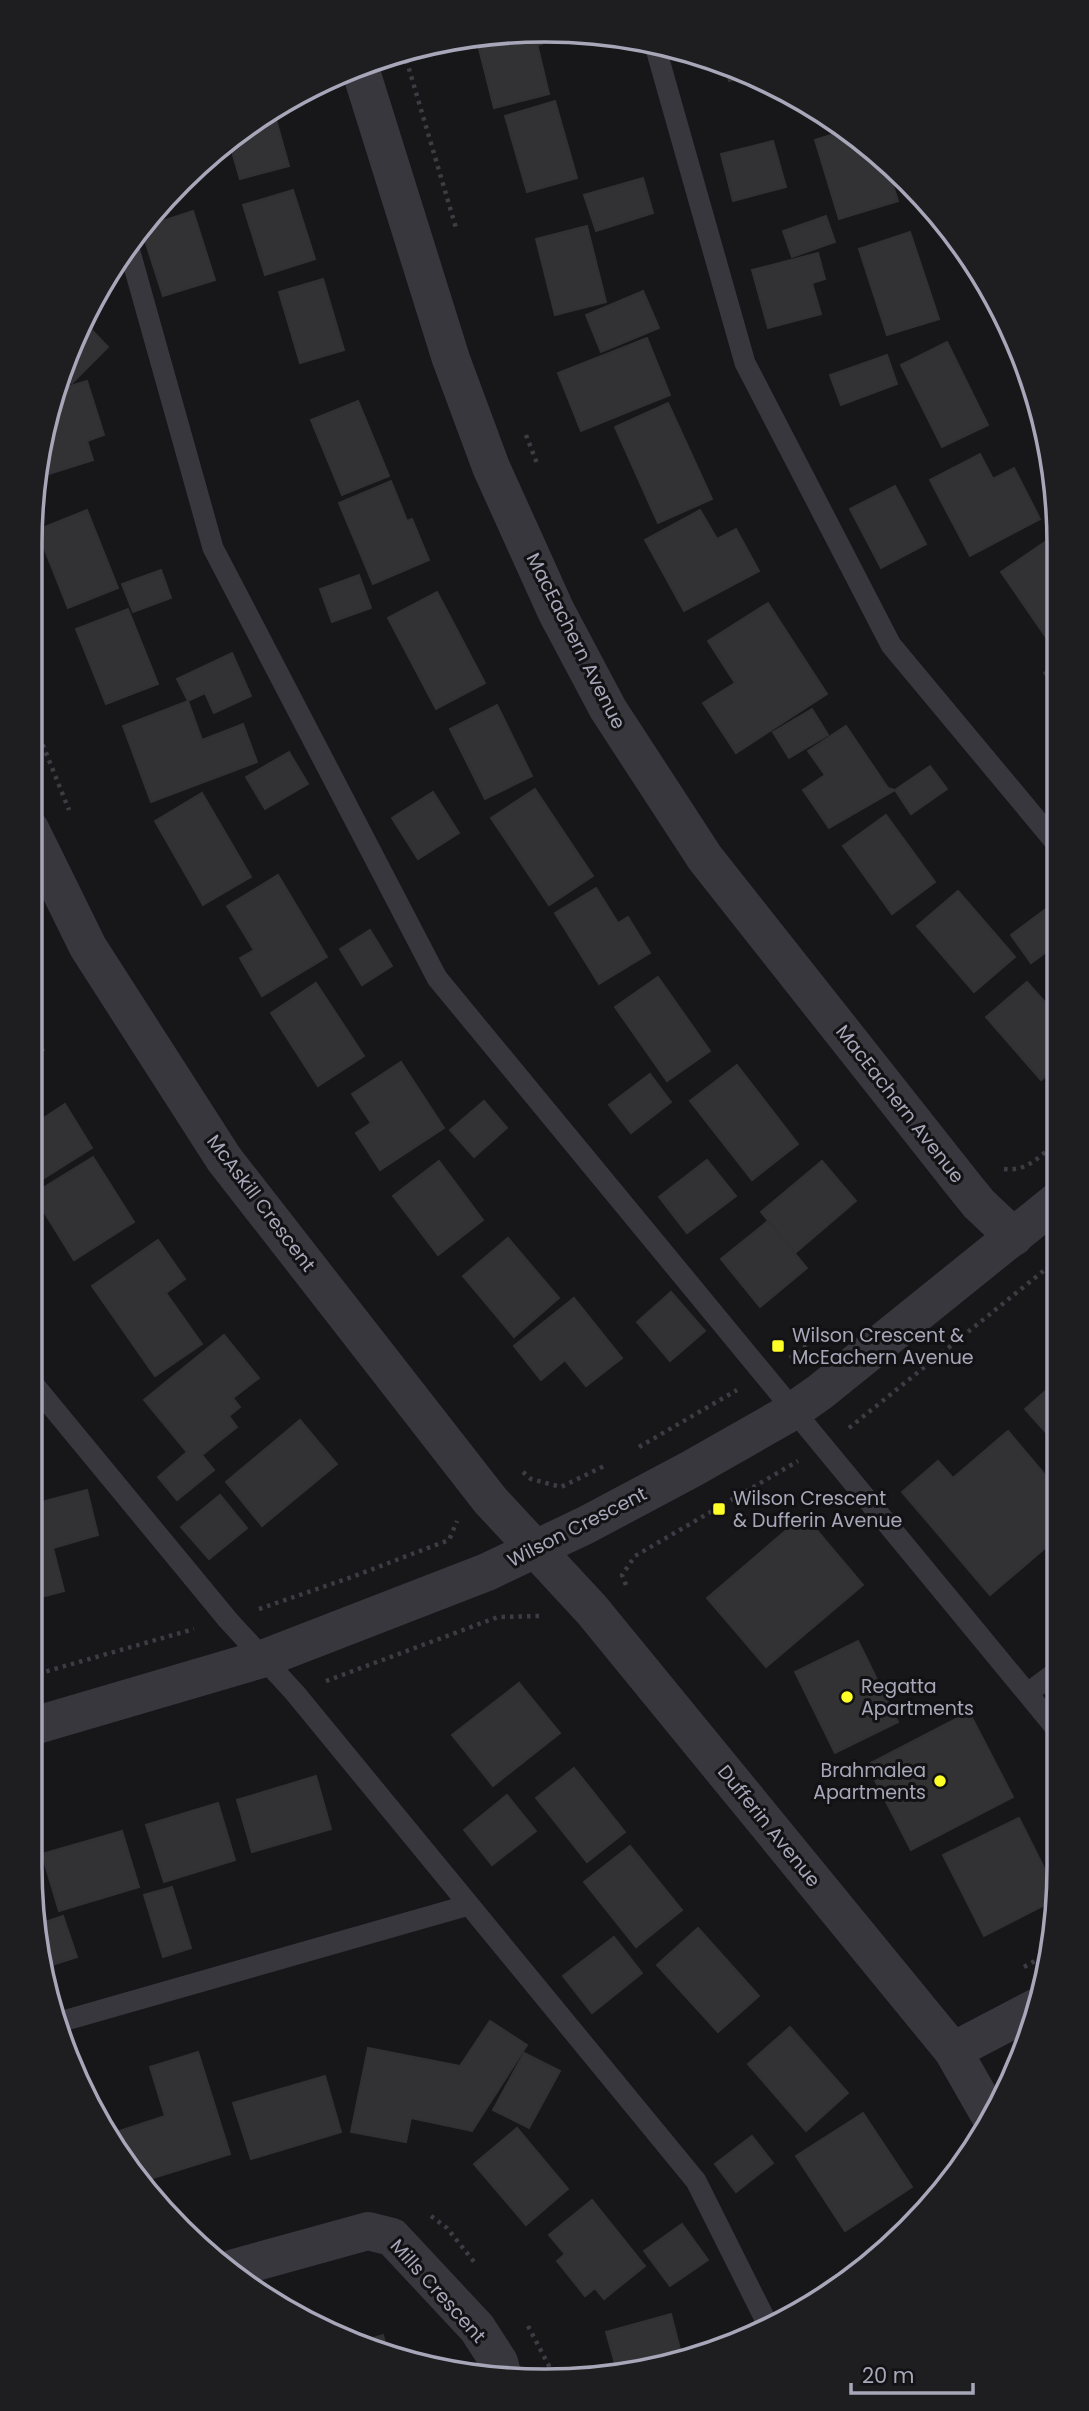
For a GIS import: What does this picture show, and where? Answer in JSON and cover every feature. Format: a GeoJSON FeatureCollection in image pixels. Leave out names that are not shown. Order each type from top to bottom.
{"type":"FeatureCollection","features":[{"type":"Feature","properties":{"kind":"street","name":"MacEachern Avenue"},"geometry":{"type":"LineString","coordinates":[[362,76],[450,359],[491,467],[556,611],[608,709],[705,858],[979,1204],[1014,1237]]}},
{"type":"Feature","properties":{"kind":"street","name":"McAskill Crescent"},"geometry":{"type":"LineString","coordinates":[[42,853],[88,947],[224,1159],[490,1500],[536,1548]]}},
{"type":"Feature","properties":{"kind":"street","name":"Wilson Crescent"},"geometry":{"type":"LineString","coordinates":[[42,1723],[265,1658],[487,1572],[586,1525],[793,1411],[1047,1209]]}},
{"type":"Feature","properties":{"kind":"street","name":"Dufferin Avenue"},"geometry":{"type":"LineString","coordinates":[[536,1548],[592,1610],[953,2051],[985,2108]]}},
{"type":"Feature","properties":{"kind":"street"},"geometry":{"type":"LineString","coordinates":[[953,2051],[1025,2013]]}},
{"type":"Feature","properties":{"kind":"street","name":"Mills Crescent"},"geometry":{"type":"LineString","coordinates":[[242,2267],[368,2231],[392,2237],[478,2328],[500,2367]]}},
{"type":"Feature","properties":{"kind":"lane"},"geometry":{"type":"LineString","coordinates":[[658,55],[745,363],[891,645],[1047,832]]}},
{"type":"Feature","properties":{"kind":"lane"},"geometry":{"type":"LineString","coordinates":[[132,258],[213,548],[437,978],[1047,1717]]}},
{"type":"Feature","properties":{"kind":"lane"},"geometry":{"type":"LineString","coordinates":[[42,1395],[228,1620],[295,1693],[696,2180],[765,2318]]}},
{"type":"Feature","properties":{"kind":"lane"},"geometry":{"type":"LineString","coordinates":[[1028,1693],[1047,1679]]}},
{"type":"Feature","properties":{"kind":"lane"},"geometry":{"type":"LineString","coordinates":[[66,2020],[469,1905]]}},
{"type":"Feature","properties":{"kind":"path"},"geometry":{"type":"LineString","coordinates":[[407,61],[457,233]]}},
{"type":"Feature","properties":{"kind":"path"},"geometry":{"type":"LineString","coordinates":[[524,431],[539,468]]}},
{"type":"Feature","properties":{"kind":"path"},"geometry":{"type":"LineString","coordinates":[[42,743],[74,822]]}},
{"type":"Feature","properties":{"kind":"path"},"geometry":{"type":"LineString","coordinates":[[997,1169],[1017,1171],[1047,1150]]}},
{"type":"Feature","properties":{"kind":"path"},"geometry":{"type":"LineString","coordinates":[[626,1586],[622,1574],[635,1556],[822,1447],[863,1418],[1047,1268]]}},
{"type":"Feature","properties":{"kind":"path"},"geometry":{"type":"LineString","coordinates":[[636,1450],[764,1374],[824,1333]]}},
{"type":"Feature","properties":{"kind":"path"},"geometry":{"type":"LineString","coordinates":[[522,1470],[531,1479],[561,1487],[611,1462]]}},
{"type":"Feature","properties":{"kind":"path"},"geometry":{"type":"LineString","coordinates":[[42,1673],[228,1620],[349,1578],[449,1540],[458,1518]]}},
{"type":"Feature","properties":{"kind":"path"},"geometry":{"type":"LineString","coordinates":[[295,1693],[498,1617],[538,1615],[546,1620]]}},
{"type":"Feature","properties":{"kind":"path"},"geometry":{"type":"LineString","coordinates":[[1017,1971],[1038,1959]]}},
{"type":"Feature","properties":{"kind":"building"},"geometry":{"type":"Polygon","coordinates":[[[537,42],[549,94],[494,108],[478,46],[537,42]]]}},
{"type":"Feature","properties":{"kind":"building"},"geometry":{"type":"Polygon","coordinates":[[[555,101],[577,178],[527,192],[505,116],[555,101]]]}},
{"type":"Feature","properties":{"kind":"building"},"geometry":{"type":"Polygon","coordinates":[[[276,120],[289,166],[240,179],[232,152],[276,120]]]}},
{"type":"Feature","properties":{"kind":"building"},"geometry":{"type":"Polygon","coordinates":[[[834,134],[850,146],[892,181],[898,201],[839,219],[815,140],[834,134]]]}},
{"type":"Feature","properties":{"kind":"building"},"geometry":{"type":"Polygon","coordinates":[[[773,141],[786,187],[733,201],[721,154],[773,141]]]}},
{"type":"Feature","properties":{"kind":"building"},"geometry":{"type":"Polygon","coordinates":[[[643,178],[653,213],[596,231],[584,195],[643,178]]]}},
{"type":"Feature","properties":{"kind":"building"},"geometry":{"type":"Polygon","coordinates":[[[293,190],[315,259],[265,275],[243,205],[293,190]]]}},
{"type":"Feature","properties":{"kind":"building"},"geometry":{"type":"Polygon","coordinates":[[[193,211],[215,280],[163,296],[145,240],[160,222],[193,211]]]}},
{"type":"Feature","properties":{"kind":"building"},"geometry":{"type":"Polygon","coordinates":[[[826,216],[835,242],[792,257],[783,231],[826,216]]]}},
{"type":"Feature","properties":{"kind":"building"},"geometry":{"type":"Polygon","coordinates":[[[587,226],[606,302],[555,315],[536,239],[587,226]]]}},
{"type":"Feature","properties":{"kind":"building"},"geometry":{"type":"Polygon","coordinates":[[[910,232],[939,319],[887,335],[859,249],[910,232]]]}},
{"type":"Feature","properties":{"kind":"building"},"geometry":{"type":"Polygon","coordinates":[[[818,253],[825,279],[812,283],[821,314],[768,328],[752,270],[818,253]]]}},
{"type":"Feature","properties":{"kind":"building"},"geometry":{"type":"Polygon","coordinates":[[[323,279],[344,350],[300,363],[279,292],[323,279]]]}},
{"type":"Feature","properties":{"kind":"building"},"geometry":{"type":"Polygon","coordinates":[[[643,291],[659,328],[601,352],[586,315],[643,291]]]}},
{"type":"Feature","properties":{"kind":"building"},"geometry":{"type":"Polygon","coordinates":[[[91,329],[108,347],[72,383],[70,381],[91,329]]]}},
{"type":"Feature","properties":{"kind":"building"},"geometry":{"type":"Polygon","coordinates":[[[647,338],[670,395],[581,431],[558,373],[647,338]]]}},
{"type":"Feature","properties":{"kind":"building"},"geometry":{"type":"Polygon","coordinates":[[[947,342],[988,425],[942,447],[901,365],[947,342]]]}},
{"type":"Feature","properties":{"kind":"building"},"geometry":{"type":"Polygon","coordinates":[[[887,355],[897,384],[841,405],[830,375],[887,355]]]}},
{"type":"Feature","properties":{"kind":"building"},"geometry":{"type":"Polygon","coordinates":[[[87,381],[104,435],[87,441],[93,460],[47,475],[59,414],[68,387],[87,381]]]}},
{"type":"Feature","properties":{"kind":"building"},"geometry":{"type":"Polygon","coordinates":[[[358,401],[389,476],[342,495],[311,420],[358,401]]]}},
{"type":"Feature","properties":{"kind":"building"},"geometry":{"type":"Polygon","coordinates":[[[668,403],[712,499],[658,523],[615,427],[668,403]]]}},
{"type":"Feature","properties":{"kind":"building"},"geometry":{"type":"Polygon","coordinates":[[[980,454],[993,479],[1014,468],[1040,519],[970,556],[930,480],[980,454]]]}},
{"type":"Feature","properties":{"kind":"building"},"geometry":{"type":"Polygon","coordinates":[[[391,481],[407,521],[412,519],[429,560],[373,584],[339,503],[391,481]]]}},
{"type":"Feature","properties":{"kind":"building"},"geometry":{"type":"Polygon","coordinates":[[[895,486],[926,544],[881,568],[850,509],[895,486]]]}},
{"type":"Feature","properties":{"kind":"building"},"geometry":{"type":"Polygon","coordinates":[[[87,510],[118,588],[68,608],[42,543],[43,528],[87,510]]]}},
{"type":"Feature","properties":{"kind":"building"},"geometry":{"type":"Polygon","coordinates":[[[700,510],[717,539],[736,529],[759,571],[684,611],[645,540],[700,510]]]}},
{"type":"Feature","properties":{"kind":"building"},"geometry":{"type":"Polygon","coordinates":[[[1047,541],[1047,639],[1001,572],[1047,541]]]}},
{"type":"Feature","properties":{"kind":"building"},"geometry":{"type":"Polygon","coordinates":[[[161,570],[171,598],[133,612],[122,584],[161,570]]]}},
{"type":"Feature","properties":{"kind":"building"},"geometry":{"type":"Polygon","coordinates":[[[359,575],[371,608],[332,622],[320,589],[359,575]]]}},
{"type":"Feature","properties":{"kind":"building"},"geometry":{"type":"Polygon","coordinates":[[[437,592],[485,683],[436,709],[388,618],[437,592]]]}},
{"type":"Feature","properties":{"kind":"building"},"geometry":{"type":"Polygon","coordinates":[[[768,603],[827,694],[736,753],[703,703],[735,683],[708,641],[768,603]]]}},
{"type":"Feature","properties":{"kind":"building"},"geometry":{"type":"Polygon","coordinates":[[[128,609],[158,684],[106,704],[76,629],[128,609]]]}},
{"type":"Feature","properties":{"kind":"building"},"geometry":{"type":"Polygon","coordinates":[[[232,653],[251,696],[214,713],[205,693],[188,701],[177,679],[232,653]]]}},
{"type":"Feature","properties":{"kind":"building"},"geometry":{"type":"Polygon","coordinates":[[[188,701],[202,740],[243,724],[257,762],[151,802],[123,726],[188,701]]]}},
{"type":"Feature","properties":{"kind":"building"},"geometry":{"type":"Polygon","coordinates":[[[497,705],[532,776],[485,799],[450,729],[497,705]]]}},
{"type":"Feature","properties":{"kind":"building"},"geometry":{"type":"Polygon","coordinates":[[[812,709],[828,735],[789,758],[773,732],[812,709]]]}},
{"type":"Feature","properties":{"kind":"building"},"geometry":{"type":"Polygon","coordinates":[[[846,726],[888,788],[895,790],[829,828],[803,790],[825,775],[808,751],[846,726]]]}},
{"type":"Feature","properties":{"kind":"building"},"geometry":{"type":"Polygon","coordinates":[[[289,752],[308,784],[265,809],[246,777],[289,752]]]}},
{"type":"Feature","properties":{"kind":"building"},"geometry":{"type":"Polygon","coordinates":[[[930,766],[947,789],[911,814],[895,790],[930,766]]]}},
{"type":"Feature","properties":{"kind":"building"},"geometry":{"type":"Polygon","coordinates":[[[535,789],[593,876],[549,905],[491,818],[535,789]]]}},
{"type":"Feature","properties":{"kind":"building"},"geometry":{"type":"Polygon","coordinates":[[[433,792],[459,833],[418,859],[392,818],[433,792]]]}},
{"type":"Feature","properties":{"kind":"building"},"geometry":{"type":"Polygon","coordinates":[[[202,793],[251,877],[203,905],[155,821],[202,793]]]}},
{"type":"Feature","properties":{"kind":"building"},"geometry":{"type":"Polygon","coordinates":[[[886,815],[935,882],[892,914],[843,846],[886,815]]]}},
{"type":"Feature","properties":{"kind":"building"},"geometry":{"type":"Polygon","coordinates":[[[278,875],[327,957],[262,996],[240,958],[254,950],[227,906],[278,875]]]}},
{"type":"Feature","properties":{"kind":"building"},"geometry":{"type":"Polygon","coordinates":[[[596,888],[618,923],[628,917],[650,953],[599,984],[555,913],[596,888]]]}},
{"type":"Feature","properties":{"kind":"building"},"geometry":{"type":"Polygon","coordinates":[[[958,891],[1015,957],[974,992],[917,926],[958,891]]]}},
{"type":"Feature","properties":{"kind":"building"},"geometry":{"type":"Polygon","coordinates":[[[1047,908],[1047,951],[1031,963],[1011,935],[1047,908]]]}},
{"type":"Feature","properties":{"kind":"building"},"geometry":{"type":"Polygon","coordinates":[[[370,930],[392,966],[362,985],[340,949],[370,930]]]}},
{"type":"Feature","properties":{"kind":"building"},"geometry":{"type":"Polygon","coordinates":[[[658,977],[710,1051],[667,1081],[615,1007],[658,977]]]}},
{"type":"Feature","properties":{"kind":"building"},"geometry":{"type":"Polygon","coordinates":[[[1027,982],[1047,1004],[1047,1075],[1041,1080],[986,1017],[1027,982]]]}},
{"type":"Feature","properties":{"kind":"building"},"geometry":{"type":"Polygon","coordinates":[[[316,983],[364,1056],[318,1086],[271,1013],[316,983]]]}},
{"type":"Feature","properties":{"kind":"building"},"geometry":{"type":"Polygon","coordinates":[[[401,1062],[444,1128],[380,1170],[356,1133],[371,1123],[352,1094],[401,1062]]]}},
{"type":"Feature","properties":{"kind":"building"},"geometry":{"type":"Polygon","coordinates":[[[737,1065],[798,1144],[752,1180],[690,1101],[737,1065]]]}},
{"type":"Feature","properties":{"kind":"building"},"geometry":{"type":"Polygon","coordinates":[[[650,1074],[671,1102],[631,1133],[609,1105],[650,1074]]]}},
{"type":"Feature","properties":{"kind":"building"},"geometry":{"type":"Polygon","coordinates":[[[484,1101],[507,1128],[474,1157],[450,1130],[484,1101]]]}},
{"type":"Feature","properties":{"kind":"building"},"geometry":{"type":"Polygon","coordinates":[[[65,1104],[92,1148],[42,1179],[42,1119],[65,1104]]]}},
{"type":"Feature","properties":{"kind":"building"},"geometry":{"type":"Polygon","coordinates":[[[93,1157],[134,1222],[74,1260],[42,1208],[42,1188],[93,1157]]]}},
{"type":"Feature","properties":{"kind":"building"},"geometry":{"type":"Polygon","coordinates":[[[707,1160],[736,1196],[687,1233],[659,1197],[707,1160]]]}},
{"type":"Feature","properties":{"kind":"building"},"geometry":{"type":"Polygon","coordinates":[[[439,1161],[483,1220],[438,1255],[393,1196],[439,1161]]]}},
{"type":"Feature","properties":{"kind":"building"},"geometry":{"type":"Polygon","coordinates":[[[822,1161],[856,1201],[795,1253],[761,1212],[822,1161]]]}},
{"type":"Feature","properties":{"kind":"building"},"geometry":{"type":"Polygon","coordinates":[[[768,1221],[807,1268],[760,1307],[721,1259],[768,1221]]]}},
{"type":"Feature","properties":{"kind":"building"},"geometry":{"type":"Polygon","coordinates":[[[508,1238],[559,1298],[514,1337],[463,1276],[508,1238]]]}},
{"type":"Feature","properties":{"kind":"building"},"geometry":{"type":"Polygon","coordinates":[[[158,1240],[185,1279],[166,1293],[202,1344],[155,1376],[92,1286],[158,1240]]]}},
{"type":"Feature","properties":{"kind":"building"},"geometry":{"type":"Polygon","coordinates":[[[671,1292],[705,1331],[670,1361],[637,1322],[671,1292]]]}},
{"type":"Feature","properties":{"kind":"building"},"geometry":{"type":"Polygon","coordinates":[[[574,1298],[622,1358],[586,1386],[565,1360],[541,1380],[514,1346],[574,1298]]]}},
{"type":"Feature","properties":{"kind":"building"},"geometry":{"type":"Polygon","coordinates":[[[224,1335],[259,1378],[233,1398],[240,1407],[229,1416],[237,1427],[202,1455],[214,1470],[177,1500],[158,1477],[187,1452],[144,1400],[224,1335]]]}},
{"type":"Feature","properties":{"kind":"building"},"geometry":{"type":"Polygon","coordinates":[[[1047,1390],[1047,1434],[1025,1409],[1047,1390]]]}},
{"type":"Feature","properties":{"kind":"building"},"geometry":{"type":"Polygon","coordinates":[[[300,1420],[337,1464],[262,1526],[226,1482],[300,1420]]]}},
{"type":"Feature","properties":{"kind":"building"},"geometry":{"type":"Polygon","coordinates":[[[1008,1431],[1047,1477],[1047,1546],[990,1595],[902,1492],[938,1461],[953,1478],[1008,1431]]]}},
{"type":"Feature","properties":{"kind":"building"},"geometry":{"type":"Polygon","coordinates":[[[87,1490],[98,1535],[53,1548],[64,1591],[42,1597],[42,1502],[87,1490]]]}},
{"type":"Feature","properties":{"kind":"building"},"geometry":{"type":"Polygon","coordinates":[[[220,1495],[247,1528],[209,1559],[181,1527],[220,1495]]]}},
{"type":"Feature","properties":{"kind":"building"},"geometry":{"type":"Polygon","coordinates":[[[804,1515],[863,1585],[766,1667],[707,1598],[804,1515]]]}},
{"type":"Feature","properties":{"kind":"building","name":"Regatta Apartments"},"geometry":{"type":"Polygon","coordinates":[[[858,1641],[898,1722],[835,1753],[795,1672],[858,1641]]]}},
{"type":"Feature","properties":{"kind":"building"},"geometry":{"type":"Polygon","coordinates":[[[519,1683],[560,1733],[493,1786],[452,1735],[519,1683]]]}},
{"type":"Feature","properties":{"kind":"building","name":"Brahmalea Apartments"},"geometry":{"type":"Polygon","coordinates":[[[969,1712],[1013,1797],[911,1850],[867,1765],[969,1712]]]}},
{"type":"Feature","properties":{"kind":"building"},"geometry":{"type":"Polygon","coordinates":[[[574,1768],[625,1832],[587,1862],[536,1798],[574,1768]]]}},
{"type":"Feature","properties":{"kind":"building"},"geometry":{"type":"Polygon","coordinates":[[[316,1776],[331,1829],[252,1852],[237,1800],[316,1776]]]}},
{"type":"Feature","properties":{"kind":"building"},"geometry":{"type":"Polygon","coordinates":[[[507,1795],[536,1831],[492,1865],[464,1830],[507,1795]]]}},
{"type":"Feature","properties":{"kind":"building"},"geometry":{"type":"Polygon","coordinates":[[[218,1803],[235,1860],[164,1882],[146,1825],[218,1803]]]}},
{"type":"Feature","properties":{"kind":"building"},"geometry":{"type":"Polygon","coordinates":[[[1019,1818],[1047,1874],[1046,1904],[984,1936],[943,1855],[1019,1818]]]}},
{"type":"Feature","properties":{"kind":"building"},"geometry":{"type":"Polygon","coordinates":[[[122,1831],[139,1887],[59,1911],[42,1854],[122,1831]]]}},
{"type":"Feature","properties":{"kind":"building"},"geometry":{"type":"Polygon","coordinates":[[[630,1846],[682,1910],[636,1947],[584,1882],[630,1846]]]}},
{"type":"Feature","properties":{"kind":"building"},"geometry":{"type":"Polygon","coordinates":[[[172,1887],[191,1948],[163,1957],[144,1895],[172,1887]]]}},
{"type":"Feature","properties":{"kind":"building"},"geometry":{"type":"Polygon","coordinates":[[[63,1916],[77,1957],[52,1965],[45,1922],[63,1916]]]}},
{"type":"Feature","properties":{"kind":"building"},"geometry":{"type":"Polygon","coordinates":[[[698,1928],[759,1996],[718,2032],[657,1965],[698,1928]]]}},
{"type":"Feature","properties":{"kind":"building"},"geometry":{"type":"Polygon","coordinates":[[[614,1937],[642,1973],[592,2013],[563,1976],[614,1937]]]}},
{"type":"Feature","properties":{"kind":"building"},"geometry":{"type":"Polygon","coordinates":[[[490,2021],[527,2045],[472,2131],[411,2118],[406,2142],[351,2132],[368,2048],[460,2066],[490,2021]]]}},
{"type":"Feature","properties":{"kind":"building"},"geometry":{"type":"Polygon","coordinates":[[[790,2027],[848,2093],[806,2131],[748,2064],[790,2027]]]}},
{"type":"Feature","properties":{"kind":"building"},"geometry":{"type":"Polygon","coordinates":[[[198,2052],[230,2154],[151,2178],[118,2132],[165,2116],[150,2067],[198,2052]]]}},
{"type":"Feature","properties":{"kind":"building"},"geometry":{"type":"Polygon","coordinates":[[[524,2053],[560,2071],[529,2128],[493,2110],[524,2053]]]}},
{"type":"Feature","properties":{"kind":"building"},"geometry":{"type":"Polygon","coordinates":[[[325,2076],[341,2132],[251,2159],[233,2103],[325,2076]]]}},
{"type":"Feature","properties":{"kind":"building"},"geometry":{"type":"Polygon","coordinates":[[[863,2113],[912,2187],[845,2231],[796,2156],[863,2113]]]}},
{"type":"Feature","properties":{"kind":"building"},"geometry":{"type":"Polygon","coordinates":[[[517,2128],[568,2189],[526,2225],[474,2164],[517,2128]]]}},
{"type":"Feature","properties":{"kind":"building"},"geometry":{"type":"Polygon","coordinates":[[[752,2136],[773,2163],[736,2192],[715,2164],[752,2136]]]}},
{"type":"Feature","properties":{"kind":"building"},"geometry":{"type":"Polygon","coordinates":[[[592,2200],[645,2266],[604,2299],[595,2288],[585,2296],[557,2261],[565,2254],[549,2235],[592,2200]]]}},
{"type":"Feature","properties":{"kind":"building"},"geometry":{"type":"Polygon","coordinates":[[[682,2224],[708,2260],[670,2286],[644,2251],[682,2224]]]}},
{"type":"Feature","properties":{"kind":"building"},"geometry":{"type":"Polygon","coordinates":[[[671,2314],[680,2350],[615,2364],[606,2332],[671,2314]]]}},
{"type":"Feature","properties":{"kind":"building"},"geometry":{"type":"Polygon","coordinates":[[[383,2335],[385,2343],[383,2342],[372,2338],[383,2335]]]}},
{"type":"Feature","properties":{"kind":"place","name":"Wilson Crescent & McEachern Avenue"},"geometry":{"type":"Point","coordinates":[778,1346]}},
{"type":"Feature","properties":{"kind":"place","name":"Wilson Crescent & Dufferin Avenue"},"geometry":{"type":"Point","coordinates":[719,1509]}},
{"type":"Feature","properties":{"kind":"place","name":"Regatta Apartments"},"geometry":{"type":"Point","coordinates":[847,1697]}},
{"type":"Feature","properties":{"kind":"place","name":"Brahmalea Apartments"},"geometry":{"type":"Point","coordinates":[940,1781]}}]}
